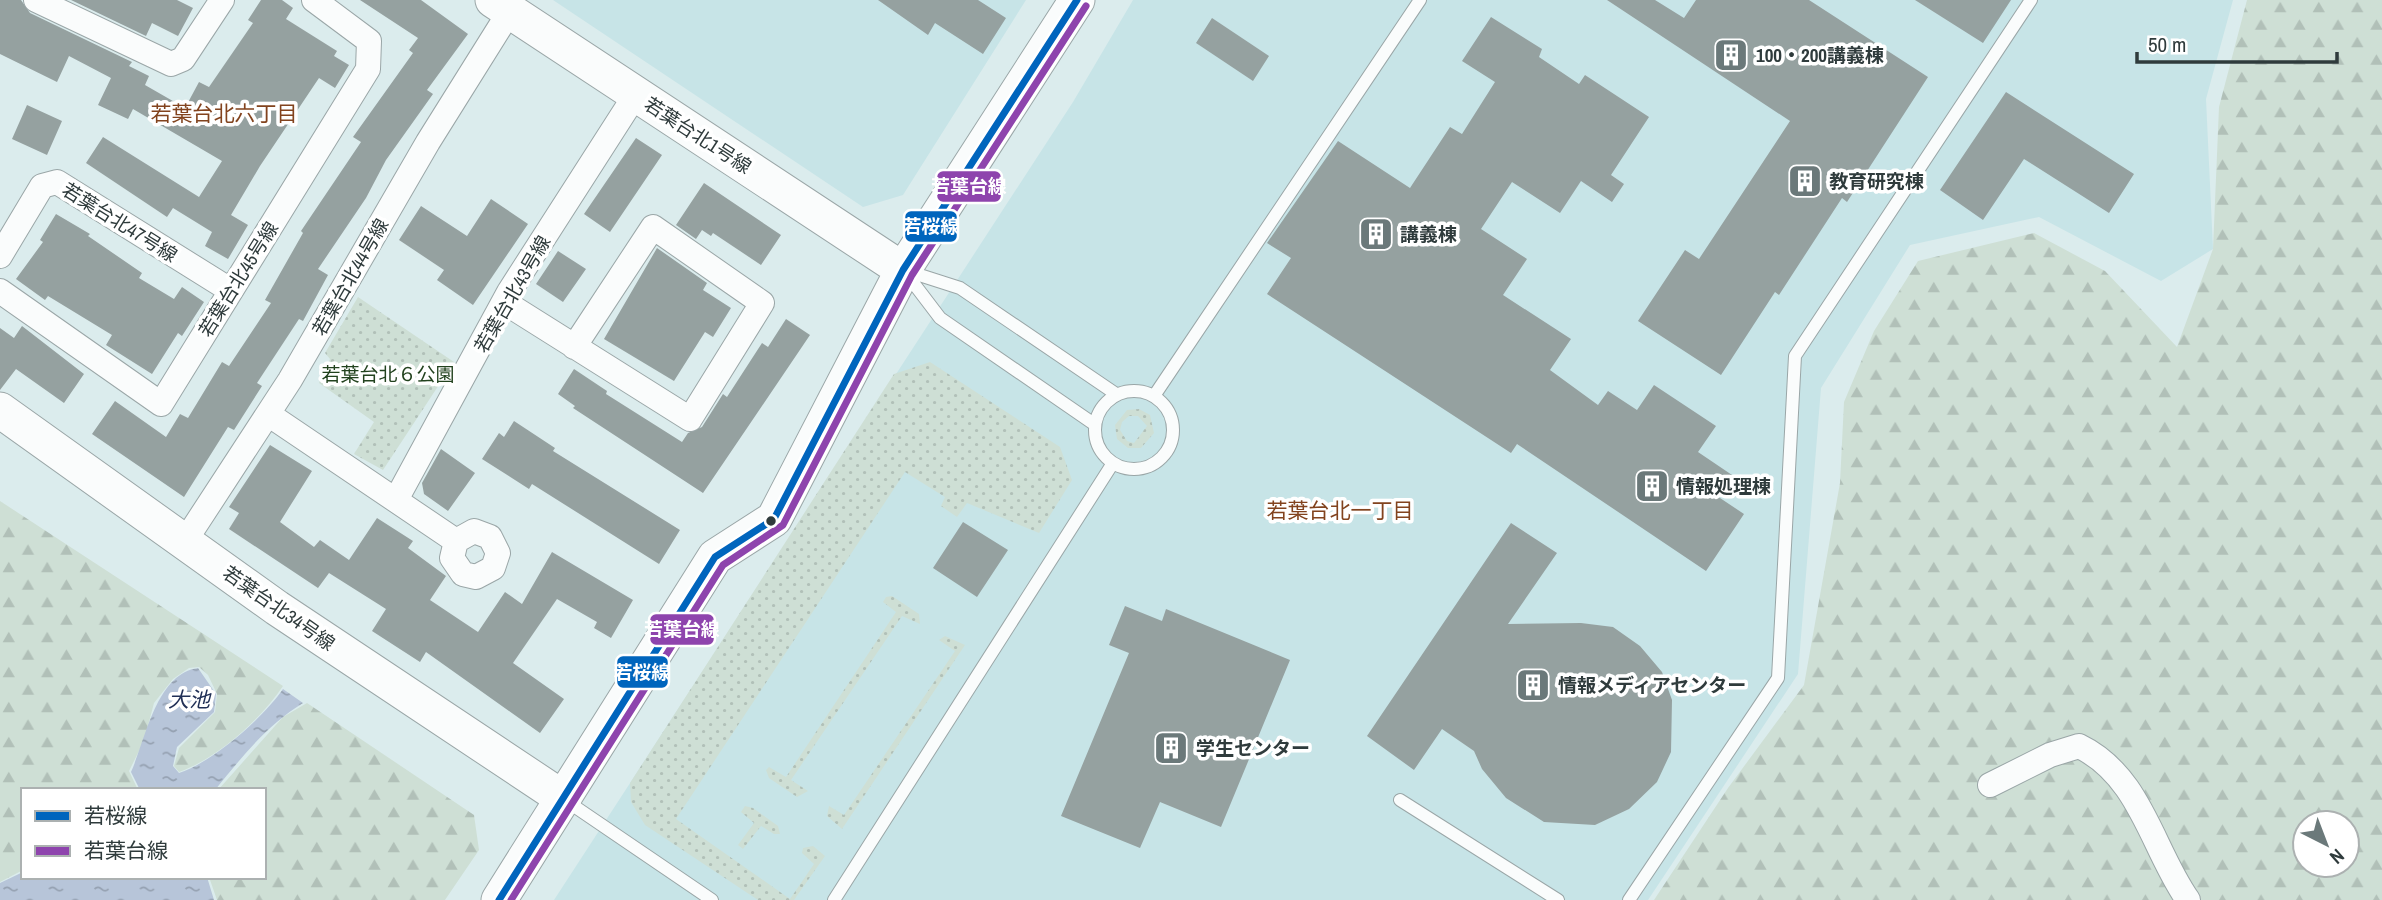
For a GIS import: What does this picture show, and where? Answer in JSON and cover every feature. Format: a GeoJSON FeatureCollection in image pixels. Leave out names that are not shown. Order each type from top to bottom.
{"type":"FeatureCollection","features":[{"type":"Feature","properties":{"kind":"street"},"geometry":{"type":"LineString","coordinates":[[36,0],[172,64],[184,59],[222,0]]}},
{"type":"Feature","properties":{"kind":"street","name":"若葉台北45号線"},"geometry":{"type":"LineString","coordinates":[[0,291],[161,404],[368,69],[369,41],[314,0]]}},
{"type":"Feature","properties":{"kind":"street"},"geometry":{"type":"LineString","coordinates":[[499,900],[715,556],[774,519],[903,270],[1077,0]]}},
{"type":"Feature","properties":{"kind":"street","name":"若葉台北1号線"},"geometry":{"type":"LineString","coordinates":[[501,6],[903,270]]}},
{"type":"Feature","properties":{"kind":"street","name":"若葉台北44号線"},"geometry":{"type":"LineString","coordinates":[[185,541],[268,414],[428,142],[501,6]]}},
{"type":"Feature","properties":{"kind":"street","name":"若葉台北43号線"},"geometry":{"type":"LineString","coordinates":[[397,498],[503,302],[636,94]]}},
{"type":"Feature","properties":{"kind":"street","name":"若葉台北47号線"},"geometry":{"type":"LineString","coordinates":[[0,256],[42,186],[57,181],[230,290]]}},
{"type":"Feature","properties":{"kind":"street"},"geometry":{"type":"LineString","coordinates":[[503,302],[574,347],[690,419],[762,303],[653,227],[574,347]]}},
{"type":"Feature","properties":{"kind":"street","name":"若葉台北34号線"},"geometry":{"type":"LineString","coordinates":[[0,410],[277,608],[564,799]]}},
{"type":"Feature","properties":{"kind":"street"},"geometry":{"type":"LineString","coordinates":[[268,414],[397,498],[456,541]]}},
{"type":"Feature","properties":{"kind":"street"},"geometry":{"type":"LineString","coordinates":[[1990,785],[2050,755],[2079,746],[2101,756],[2147,820],[2177,885],[2188,900]]}},
{"type":"Feature","properties":{"kind":"lane"},"geometry":{"type":"LineString","coordinates":[[1154,396],[1420,0]]}},
{"type":"Feature","properties":{"kind":"lane"},"geometry":{"type":"LineString","coordinates":[[1629,900],[1778,678],[1795,356],[2031,0]]}},
{"type":"Feature","properties":{"kind":"lane"},"geometry":{"type":"LineString","coordinates":[[903,270],[960,288],[1116,394]]}},
{"type":"Feature","properties":{"kind":"lane"},"geometry":{"type":"LineString","coordinates":[[903,270],[940,318],[1094,424]]}},
{"type":"Feature","properties":{"kind":"lane"},"geometry":{"type":"LineString","coordinates":[[1129,391],[1154,396],[1171,416],[1173,429],[1164,454],[1142,468],[1130,469],[1113,463],[1099,449],[1094,424],[1106,402],[1116,394],[1129,391]]}},
{"type":"Feature","properties":{"kind":"lane"},"geometry":{"type":"LineString","coordinates":[[834,900],[1113,463]]}},
{"type":"Feature","properties":{"kind":"lane"},"geometry":{"type":"LineString","coordinates":[[564,799],[712,900]]}},
{"type":"Feature","properties":{"kind":"lane"},"geometry":{"type":"LineString","coordinates":[[1400,800],[1558,900]]}},
{"type":"Feature","properties":{"kind":"shaded area"},"geometry":{"type":"Polygon","coordinates":[[[553,0],[1026,0],[903,195],[863,207],[553,0]]]}},
{"type":"Feature","properties":{"kind":"shaded area"},"geometry":{"type":"Polygon","coordinates":[[[1133,0],[2233,0],[2206,99],[2213,249],[2161,281],[2039,217],[1910,245],[1821,388],[1798,674],[1648,900],[554,900],[1073,102],[1133,0]]]}},
{"type":"Feature","properties":{"kind":"green space"},"geometry":{"type":"Polygon","coordinates":[[[2247,0],[2382,0],[2382,900],[1654,900],[1728,788],[1804,685],[1840,483],[1844,402],[1874,331],[1918,261],[2034,233],[2105,271],[2177,347],[2213,249],[2219,107],[2247,0]]]}},
{"type":"Feature","properties":{"kind":"green space","name":"若葉台北６公園"},"geometry":{"type":"Polygon","coordinates":[[[358,297],[454,362],[383,470],[354,454],[374,422],[319,383],[330,359],[325,353],[358,297]]]}},
{"type":"Feature","properties":{"kind":"green space"},"geometry":{"type":"Polygon","coordinates":[[[930,362],[1060,447],[1072,480],[1039,533],[967,503],[957,517],[941,506],[945,497],[905,472],[676,819],[790,899],[814,864],[802,853],[803,848],[813,846],[825,856],[794,900],[758,900],[645,825],[631,802],[630,783],[894,374],[930,362]]]}},
{"type":"Feature","properties":{"kind":"green space"},"geometry":{"type":"Polygon","coordinates":[[[1139,409],[1150,415],[1154,433],[1141,448],[1128,448],[1117,439],[1115,425],[1127,410],[1139,409]],[[1129,416],[1122,422],[1120,430],[1127,441],[1134,443],[1147,426],[1138,416],[1129,416]]]}},
{"type":"Feature","properties":{"kind":"green space"},"geometry":{"type":"Polygon","coordinates":[[[0,501],[283,686],[263,712],[223,748],[179,772],[174,766],[179,748],[215,712],[217,694],[208,675],[199,667],[189,668],[173,679],[154,703],[144,741],[129,771],[137,788],[21,788],[21,871],[0,882],[0,501]]]}},
{"type":"Feature","properties":{"kind":"green space"},"geometry":{"type":"Polygon","coordinates":[[[892,596],[919,614],[920,624],[902,616],[791,780],[808,791],[797,797],[769,778],[766,770],[769,767],[786,777],[896,612],[883,602],[886,597],[892,596]]]}},
{"type":"Feature","properties":{"kind":"green space"},"geometry":{"type":"Polygon","coordinates":[[[945,636],[965,645],[842,829],[827,816],[829,806],[844,815],[955,651],[939,640],[945,636]]]}},
{"type":"Feature","properties":{"kind":"green space"},"geometry":{"type":"Polygon","coordinates":[[[307,703],[474,815],[479,850],[445,900],[217,900],[210,879],[266,879],[266,788],[220,788],[283,717],[307,703]]]}},
{"type":"Feature","properties":{"kind":"green space"},"geometry":{"type":"Polygon","coordinates":[[[745,806],[753,808],[778,826],[780,834],[774,834],[761,826],[743,849],[738,845],[754,823],[741,812],[745,806]]]}},
{"type":"Feature","properties":{"kind":"water","name":"大池"},"geometry":{"type":"Polygon","coordinates":[[[198,668],[216,694],[214,712],[177,747],[173,766],[179,773],[207,759],[236,738],[263,713],[283,689],[303,703],[266,731],[217,788],[139,788],[131,772],[154,710],[172,682],[184,673],[198,668]]]}},
{"type":"Feature","properties":{"kind":"water"},"geometry":{"type":"Polygon","coordinates":[[[21,873],[21,879],[208,879],[214,900],[0,900],[0,883],[21,873]]]}},
{"type":"Feature","properties":{"kind":"building"},"geometry":{"type":"Polygon","coordinates":[[[0,0],[21,0],[30,13],[132,62],[129,66],[149,76],[145,85],[185,108],[199,82],[209,87],[253,23],[248,20],[261,0],[282,0],[293,8],[286,19],[337,51],[334,56],[349,65],[335,88],[319,78],[260,166],[231,215],[248,225],[228,259],[205,246],[212,232],[173,208],[167,217],[86,163],[103,137],[199,197],[222,161],[133,109],[128,119],[98,105],[111,78],[69,56],[57,82],[0,54],[0,0]]]}},
{"type":"Feature","properties":{"kind":"building"},"geometry":{"type":"Polygon","coordinates":[[[71,0],[177,0],[193,8],[178,36],[152,23],[146,36],[71,0]]]}},
{"type":"Feature","properties":{"kind":"building"},"geometry":{"type":"Polygon","coordinates":[[[360,0],[421,0],[468,34],[427,90],[433,94],[386,160],[366,198],[318,269],[328,275],[303,321],[299,319],[257,383],[262,386],[234,430],[228,427],[184,497],[92,434],[115,401],[166,437],[180,414],[188,418],[222,362],[229,366],[271,303],[265,300],[303,233],[301,231],[361,142],[353,137],[413,53],[409,50],[418,38],[360,0]]]}},
{"type":"Feature","properties":{"kind":"building"},"geometry":{"type":"Polygon","coordinates":[[[878,0],[978,0],[1006,18],[983,54],[935,23],[928,35],[878,0]]]}},
{"type":"Feature","properties":{"kind":"building","name":"教育研究棟"},"geometry":{"type":"Polygon","coordinates":[[[1607,0],[1655,0],[1684,18],[1696,0],[1809,0],[1928,77],[1847,202],[1842,198],[1779,295],[1775,292],[1721,375],[1638,321],[1685,250],[1699,259],[1790,121],[1607,0]]]}},
{"type":"Feature","properties":{"kind":"building"},"geometry":{"type":"Polygon","coordinates":[[[1915,0],[2011,0],[1983,43],[1915,0]]]}},
{"type":"Feature","properties":{"kind":"building","name":"講義棟"},"geometry":{"type":"Polygon","coordinates":[[[1491,17],[1542,49],[1539,57],[1579,84],[1585,75],[1649,117],[1611,175],[1624,184],[1612,202],[1581,181],[1560,213],[1512,182],[1481,229],[1527,259],[1503,295],[1571,339],[1550,370],[1598,405],[1608,391],[1637,410],[1654,385],[1716,426],[1698,452],[1732,475],[1717,496],[1744,514],[1706,571],[1517,444],[1511,453],[1267,294],[1291,258],[1267,243],[1338,141],[1410,188],[1450,127],[1462,134],[1495,82],[1462,61],[1491,17]]]}},
{"type":"Feature","properties":{"kind":"building"},"geometry":{"type":"Polygon","coordinates":[[[1212,18],[1269,56],[1253,81],[1196,43],[1212,18]]]}},
{"type":"Feature","properties":{"kind":"building"},"geometry":{"type":"Polygon","coordinates":[[[2006,92],[2134,174],[2109,213],[2024,159],[1983,220],[1940,190],[2006,92]]]}},
{"type":"Feature","properties":{"kind":"building"},"geometry":{"type":"Polygon","coordinates":[[[27,105],[62,121],[47,155],[12,139],[27,105]]]}},
{"type":"Feature","properties":{"kind":"building"},"geometry":{"type":"Polygon","coordinates":[[[636,138],[662,155],[610,232],[584,214],[636,138]]]}},
{"type":"Feature","properties":{"kind":"building"},"geometry":{"type":"Polygon","coordinates":[[[704,183],[781,235],[761,265],[713,233],[711,236],[702,230],[696,239],[676,225],[704,183]]]}},
{"type":"Feature","properties":{"kind":"building"},"geometry":{"type":"Polygon","coordinates":[[[491,199],[528,224],[473,305],[437,280],[444,270],[399,240],[421,206],[467,236],[491,199]]]}},
{"type":"Feature","properties":{"kind":"building"},"geometry":{"type":"Polygon","coordinates":[[[56,214],[90,234],[88,236],[142,273],[139,278],[174,299],[182,287],[204,302],[182,336],[178,333],[152,374],[106,345],[112,335],[48,296],[45,300],[16,279],[43,242],[40,240],[56,214]]]}},
{"type":"Feature","properties":{"kind":"building"},"geometry":{"type":"Polygon","coordinates":[[[657,248],[707,283],[703,290],[731,308],[713,337],[705,332],[674,381],[604,339],[657,248]]]}},
{"type":"Feature","properties":{"kind":"building"},"geometry":{"type":"Polygon","coordinates":[[[558,251],[586,269],[563,302],[536,284],[558,251]]]}},
{"type":"Feature","properties":{"kind":"building"},"geometry":{"type":"Polygon","coordinates":[[[786,319],[810,335],[703,493],[573,408],[575,406],[558,394],[574,369],[607,391],[606,394],[682,442],[688,433],[702,427],[723,394],[727,397],[762,343],[768,347],[786,319]]]}},
{"type":"Feature","properties":{"kind":"building"},"geometry":{"type":"Polygon","coordinates":[[[22,326],[84,374],[64,403],[16,369],[0,390],[0,328],[14,338],[22,326]]]}},
{"type":"Feature","properties":{"kind":"building"},"geometry":{"type":"Polygon","coordinates":[[[514,421],[555,448],[553,451],[680,530],[659,564],[532,484],[529,489],[482,459],[499,433],[504,437],[514,421]]]}},
{"type":"Feature","properties":{"kind":"building"},"geometry":{"type":"Polygon","coordinates":[[[270,445],[312,471],[280,522],[314,547],[320,540],[349,560],[377,518],[413,541],[408,548],[446,576],[430,600],[478,632],[505,592],[522,604],[552,552],[633,600],[611,638],[594,628],[597,622],[557,599],[513,663],[564,699],[540,733],[426,652],[420,662],[372,631],[386,609],[329,573],[318,588],[229,529],[239,513],[229,507],[270,445]]]}},
{"type":"Feature","properties":{"kind":"building"},"geometry":{"type":"Polygon","coordinates":[[[441,449],[475,473],[448,511],[424,494],[422,483],[441,449]]]}},
{"type":"Feature","properties":{"kind":"building"},"geometry":{"type":"Polygon","coordinates":[[[963,522],[1008,550],[977,597],[933,568],[963,522]]]}},
{"type":"Feature","properties":{"kind":"building","name":"情報メディアセンター"},"geometry":{"type":"Polygon","coordinates":[[[1511,523],[1557,553],[1508,624],[1581,623],[1613,627],[1640,646],[1662,672],[1672,700],[1671,752],[1657,782],[1629,809],[1595,825],[1544,822],[1506,798],[1482,769],[1474,751],[1442,729],[1414,770],[1367,736],[1511,523]]]}},
{"type":"Feature","properties":{"kind":"building","name":"学生センター"},"geometry":{"type":"Polygon","coordinates":[[[1125,606],[1162,621],[1166,609],[1290,660],[1221,827],[1160,802],[1140,848],[1061,816],[1129,653],[1109,645],[1125,606]]]}},
{"type":"Feature","properties":{"kind":"transit line","name":"若桜線"},"geometry":{"type":"LineString","coordinates":[[499,900],[715,557],[774,519],[903,270],[1077,0]]}},
{"type":"Feature","properties":{"kind":"transit line","name":"若葉台線"},"geometry":{"type":"LineString","coordinates":[[511,900],[723,565],[783,525],[912,275],[1086,6]]}},
{"type":"Feature","properties":{"kind":"place","name":"100・200講義棟"},"geometry":{"type":"Point","coordinates":[1731,55]}},
{"type":"Feature","properties":{"kind":"place","name":"教育研究棟"},"geometry":{"type":"Point","coordinates":[1805,181]}},
{"type":"Feature","properties":{"kind":"place","name":"講義棟"},"geometry":{"type":"Point","coordinates":[1376,234]}},
{"type":"Feature","properties":{"kind":"place","name":"情報処理棟"},"geometry":{"type":"Point","coordinates":[1652,486]}},
{"type":"Feature","properties":{"kind":"place","name":"情報メディアセンター"},"geometry":{"type":"Point","coordinates":[1533,685]}},
{"type":"Feature","properties":{"kind":"place","name":"学生センター"},"geometry":{"type":"Point","coordinates":[1171,748]}},
{"type":"Feature","properties":{"kind":"district","name":"若葉台北六丁目"},"geometry":{"type":"Point","coordinates":[224,114]}},
{"type":"Feature","properties":{"kind":"district","name":"若葉台北一丁目"},"geometry":{"type":"Point","coordinates":[1340,511]}}]}
